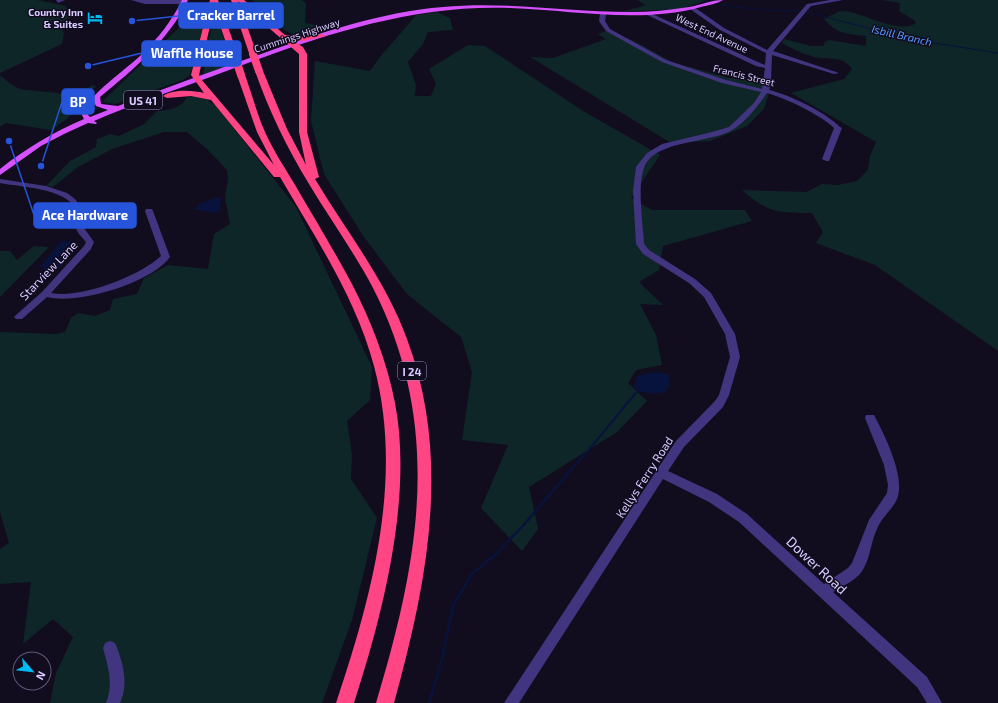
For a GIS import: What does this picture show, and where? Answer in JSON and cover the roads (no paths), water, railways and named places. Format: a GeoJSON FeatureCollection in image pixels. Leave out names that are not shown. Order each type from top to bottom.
{"type":"FeatureCollection","features":[{"type":"Feature","properties":{"kind":"highway","name":"I 24"},"geometry":{"type":"LineString","coordinates":[[214,0],[261,132],[273,156],[355,299],[381,367],[388,402],[392,436],[392,478],[384,555],[371,616],[356,673],[345,703]]}},
{"type":"Feature","properties":{"kind":"highway"},"geometry":{"type":"LineString","coordinates":[[214,0],[195,75],[199,82],[303,209]]}},
{"type":"Feature","properties":{"kind":"highway","name":"I 24"},"geometry":{"type":"LineString","coordinates":[[234,0],[267,97],[285,136],[320,197],[377,286],[393,318],[409,360],[422,417],[426,466],[423,535],[418,572],[400,654],[385,703]]}},
{"type":"Feature","properties":{"kind":"highway"},"geometry":{"type":"LineString","coordinates":[[240,0],[297,47],[303,54],[303,132],[307,153],[320,197]]}},
{"type":"Feature","properties":{"kind":"highway"},"geometry":{"type":"LineString","coordinates":[[282,36],[300,39],[322,36]]}},
{"type":"Feature","properties":{"kind":"highway"},"geometry":{"type":"LineString","coordinates":[[167,96],[190,93],[206,95],[214,99]]}},
{"type":"Feature","properties":{"kind":"main road","name":"Cummings Highway"},"geometry":{"type":"LineString","coordinates":[[297,47],[322,36],[415,12],[478,6],[603,14],[648,14],[692,8],[720,0]]}},
{"type":"Feature","properties":{"kind":"main road"},"geometry":{"type":"LineString","coordinates":[[56,137],[76,121],[97,96],[142,57],[162,36],[172,24],[185,1]]}},
{"type":"Feature","properties":{"kind":"main road","name":"Cummings Highway"},"geometry":{"type":"LineString","coordinates":[[0,174],[122,108],[362,25]]}},
{"type":"Feature","properties":{"kind":"main road","name":"Cummings Highway"},"geometry":{"type":"LineString","coordinates":[[0,174],[13,161],[56,137],[167,96],[199,82]]}},
{"type":"Feature","properties":{"kind":"main road"},"geometry":{"type":"LineString","coordinates":[[97,96],[97,103],[102,107],[122,108]]}},
{"type":"Feature","properties":{"kind":"main road"},"geometry":{"type":"LineString","coordinates":[[88,107],[85,115],[93,123]]}},
{"type":"Feature","properties":{"kind":"street"},"geometry":{"type":"LineString","coordinates":[[134,0],[145,2],[185,1]]}},
{"type":"Feature","properties":{"kind":"street"},"geometry":{"type":"LineString","coordinates":[[769,52],[809,5],[840,0]]}},
{"type":"Feature","properties":{"kind":"street"},"geometry":{"type":"LineString","coordinates":[[692,8],[742,41],[763,51],[836,73]]}},
{"type":"Feature","properties":{"kind":"street","name":"Francis Street"},"geometry":{"type":"LineString","coordinates":[[603,14],[602,21],[608,30],[664,61],[724,82],[757,91],[778,94],[829,119],[838,128],[826,159]]}},
{"type":"Feature","properties":{"kind":"street","name":"West End Avenue"},"geometry":{"type":"LineString","coordinates":[[648,14],[758,65],[768,67]]}},
{"type":"Feature","properties":{"kind":"street","name":"Kellys Ferry Road"},"geometry":{"type":"LineString","coordinates":[[512,703],[680,444],[719,404],[724,396],[735,357],[730,334],[708,295],[692,281],[646,252],[640,244],[637,191],[640,167],[650,155],[665,146],[714,134],[731,128],[756,104],[765,91],[769,52]]}},
{"type":"Feature","properties":{"kind":"street","name":"Starview Lane"},"geometry":{"type":"LineString","coordinates":[[0,181],[63,194],[70,197],[78,207],[81,215],[80,228],[90,242],[88,247],[45,294],[19,317]]}},
{"type":"Feature","properties":{"kind":"street"},"geometry":{"type":"LineString","coordinates":[[45,294],[58,297],[90,293],[147,271],[161,263],[166,256],[149,211]]}},
{"type":"Feature","properties":{"kind":"street"},"geometry":{"type":"LineString","coordinates":[[822,592],[853,572],[858,567],[874,522],[889,502],[893,493],[893,481],[890,466],[870,418]]}},
{"type":"Feature","properties":{"kind":"street","name":"Dower Road"},"geometry":{"type":"LineString","coordinates":[[661,473],[713,498],[743,518],[922,682],[935,703]]}},
{"type":"Feature","properties":{"kind":"street"},"geometry":{"type":"LineString","coordinates":[[110,648],[118,683],[117,695],[113,703]]}},
{"type":"Feature","properties":{"kind":"water"},"geometry":{"type":"Polygon","coordinates":[[[215,198],[221,198],[220,210],[216,213],[193,209],[198,207],[197,205],[215,198]]]}},
{"type":"Feature","properties":{"kind":"water"},"geometry":{"type":"Polygon","coordinates":[[[61,241],[74,242],[70,252],[60,267],[51,273],[46,273],[41,266],[61,241]]]}},
{"type":"Feature","properties":{"kind":"water"},"geometry":{"type":"Polygon","coordinates":[[[655,372],[668,374],[670,384],[665,392],[649,393],[634,387],[637,376],[655,372]]]}},
{"type":"Feature","properties":{"kind":"waterway","name":"Isbill Branch"},"geometry":{"type":"LineString","coordinates":[[703,0],[710,2]]}},
{"type":"Feature","properties":{"kind":"waterway","name":"Isbill Branch"},"geometry":{"type":"LineString","coordinates":[[717,5],[765,10],[800,11]]}},
{"type":"Feature","properties":{"kind":"waterway","name":"Isbill Branch"},"geometry":{"type":"LineString","coordinates":[[806,12],[915,40],[998,53]]}},
{"type":"Feature","properties":{"kind":"waterway"},"geometry":{"type":"LineString","coordinates":[[583,457],[639,389]]}},
{"type":"Feature","properties":{"kind":"waterway"},"geometry":{"type":"LineString","coordinates":[[429,703],[442,659],[453,606],[471,575],[496,554],[522,527],[583,456]]}},
{"type":"Feature","properties":{"kind":"place","name":"Country Inn & Suites"},"geometry":{"type":"Point","coordinates":[95,18]}},
{"type":"Feature","properties":{"kind":"place","name":"Cracker Barrel"},"geometry":{"type":"Point","coordinates":[132,21]}},
{"type":"Feature","properties":{"kind":"place","name":"Waffle House"},"geometry":{"type":"Point","coordinates":[88,66]}},
{"type":"Feature","properties":{"kind":"place","name":"Ace Hardware"},"geometry":{"type":"Point","coordinates":[9,141]}},
{"type":"Feature","properties":{"kind":"place","name":"BP"},"geometry":{"type":"Point","coordinates":[41,166]}}]}
